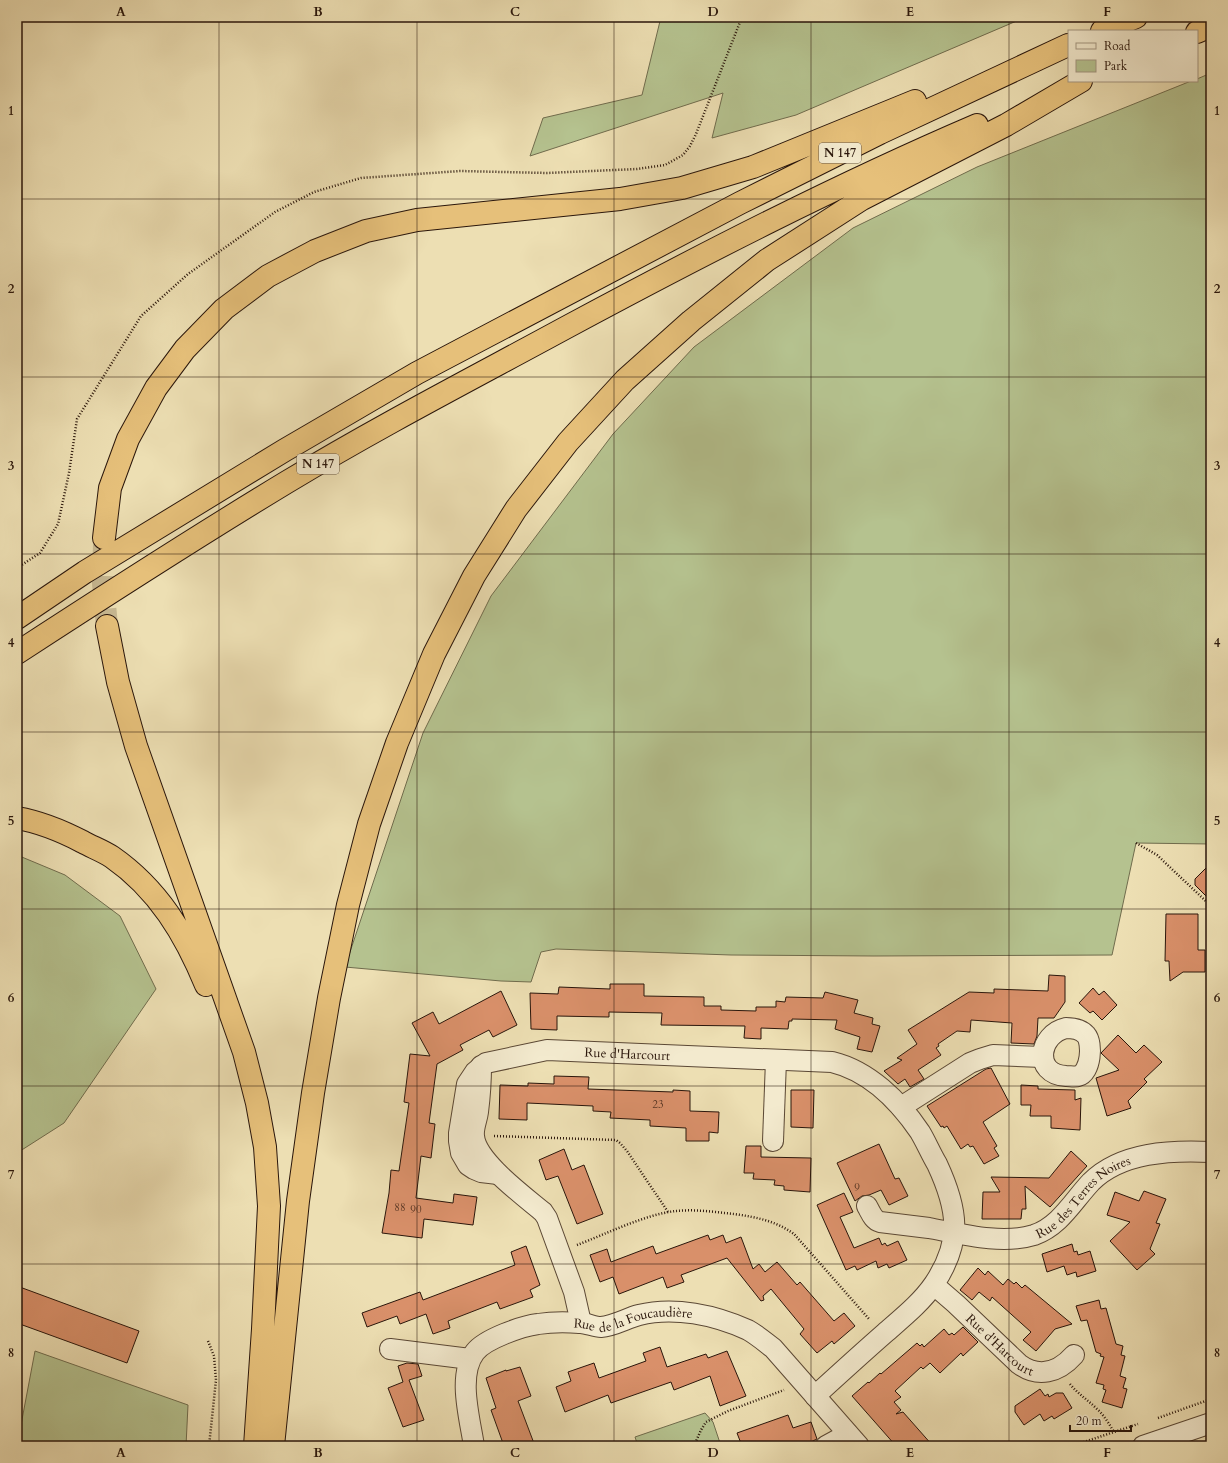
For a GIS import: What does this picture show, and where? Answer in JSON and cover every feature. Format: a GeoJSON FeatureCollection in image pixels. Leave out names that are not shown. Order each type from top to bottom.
{"type":"FeatureCollection","features":[{"type":"Feature","properties":{"kind":"highway"},"geometry":{"type":"LineString","coordinates":[[1104,30],[1136,17]]}},
{"type":"Feature","properties":{"kind":"highway"},"geometry":{"type":"LineString","coordinates":[[1198,32],[1211,26]]}},
{"type":"Feature","properties":{"kind":"highway"},"geometry":{"type":"LineString","coordinates":[[104,538],[110,488],[128,439],[156,388],[164,377],[185,349],[224,309],[268,276],[315,251],[366,231],[418,220],[620,199],[682,188],[753,168],[928,96],[1068,45]]}},
{"type":"Feature","properties":{"kind":"highway","name":"N 147"},"geometry":{"type":"LineString","coordinates":[[17,618],[85,572],[285,450],[417,373],[740,203],[880,133],[1068,45]]}},
{"type":"Feature","properties":{"kind":"highway"},"geometry":{"type":"LineString","coordinates":[[273,1446],[298,1201],[310,1108],[329,998],[348,905],[369,824],[397,743],[434,654],[474,576],[516,509],[568,442],[625,380],[691,321],[767,260],[862,200],[1006,125],[1079,82]]}},
{"type":"Feature","properties":{"kind":"highway","name":"N 147"},"geometry":{"type":"LineString","coordinates":[[17,653],[101,598],[288,481],[429,401],[630,293],[756,228],[899,159],[1079,82]]}},
{"type":"Feature","properties":{"kind":"highway"},"geometry":{"type":"LineString","coordinates":[[107,626],[118,682],[136,746],[244,1052],[258,1103],[265,1147],[269,1206],[264,1329],[254,1446]]}},
{"type":"Feature","properties":{"kind":"highway"},"geometry":{"type":"LineString","coordinates":[[17,818],[69,834],[111,856],[141,880],[170,915],[195,958],[221,1022],[242,1089],[254,1158],[256,1252],[251,1367],[254,1446]]}},
{"type":"Feature","properties":{"kind":"street","name":"Rue d'Harcourt"},"geometry":{"type":"LineString","coordinates":[[481,1066],[486,1063],[548,1050],[832,1062],[844,1065],[867,1078],[901,1107],[924,1139],[950,1193],[954,1209],[954,1233],[948,1259],[934,1285],[918,1303],[883,1334],[809,1389]]}},
{"type":"Feature","properties":{"kind":"street"},"geometry":{"type":"LineString","coordinates":[[901,1107],[970,1064],[986,1056],[1042,1057]]}},
{"type":"Feature","properties":{"kind":"street"},"geometry":{"type":"LineString","coordinates":[[773,1141],[776,1060]]}},
{"type":"Feature","properties":{"kind":"street"},"geometry":{"type":"LineString","coordinates":[[481,1066],[481,1087],[474,1136],[480,1153],[498,1174],[542,1212],[550,1224],[574,1292],[581,1323]]}},
{"type":"Feature","properties":{"kind":"street"},"geometry":{"type":"LineString","coordinates":[[481,1066],[470,1078],[467,1084],[459,1133],[460,1149],[466,1161],[474,1169],[481,1172],[498,1174]]}},
{"type":"Feature","properties":{"kind":"street","name":"Rue des Terres Noires"},"geometry":{"type":"LineString","coordinates":[[954,1233],[995,1238],[1011,1238],[1034,1235],[1055,1222],[1091,1182],[1104,1171],[1117,1164],[1134,1158],[1159,1154],[1211,1152]]}},
{"type":"Feature","properties":{"kind":"street"},"geometry":{"type":"LineString","coordinates":[[867,1206],[873,1218],[880,1222],[954,1233]]}},
{"type":"Feature","properties":{"kind":"street","name":"Rue d'Harcourt"},"geometry":{"type":"LineString","coordinates":[[934,1285],[956,1304],[1018,1364],[1027,1370],[1038,1373],[1050,1371],[1066,1361]]}},
{"type":"Feature","properties":{"kind":"street","name":"Rue de la Foucaudière"},"geometry":{"type":"LineString","coordinates":[[470,1359],[484,1343],[496,1337],[537,1324],[581,1323],[601,1327],[640,1314],[663,1311],[700,1314],[748,1331],[773,1348],[854,1440],[826,1446]]}},
{"type":"Feature","properties":{"kind":"street"},"geometry":{"type":"LineString","coordinates":[[390,1349],[470,1359],[467,1369],[466,1390],[474,1446]]}},
{"type":"Feature","properties":{"kind":"street"},"geometry":{"type":"LineString","coordinates":[[1143,1446],[1201,1433]]}},
{"type":"Feature","properties":{"kind":"path"},"geometry":{"type":"LineString","coordinates":[[1136,843],[1157,855],[1211,906]]}},
{"type":"Feature","properties":{"kind":"path"},"geometry":{"type":"LineString","coordinates":[[474,1136],[616,1140],[627,1152],[668,1212]]}},
{"type":"Feature","properties":{"kind":"path"},"geometry":{"type":"LineString","coordinates":[[560,1252],[642,1220],[668,1212],[704,1210],[756,1217],[784,1227],[794,1234],[883,1334]]}},
{"type":"Feature","properties":{"kind":"path"},"geometry":{"type":"LineString","coordinates":[[208,1341],[214,1356],[216,1380],[209,1446]]}},
{"type":"Feature","properties":{"kind":"path"},"geometry":{"type":"LineString","coordinates":[[1066,1361],[1072,1387],[1098,1409],[1114,1432]]}},
{"type":"Feature","properties":{"kind":"path"},"geometry":{"type":"LineString","coordinates":[[694,1446],[706,1422],[728,1411],[809,1389]]}},
{"type":"Feature","properties":{"kind":"path"},"geometry":{"type":"LineString","coordinates":[[1156,1418],[1211,1399]]}},
{"type":"Feature","properties":{"kind":"path"},"geometry":{"type":"LineString","coordinates":[[1072,1446],[1142,1423]]}},
{"type":"Feature","properties":{"kind":"green space"},"geometry":{"type":"Polygon","coordinates":[[[661,17],[1026,17],[796,115],[712,138],[723,93],[530,156],[543,118],[642,95],[661,17]]]}},
{"type":"Feature","properties":{"kind":"green space"},"geometry":{"type":"Polygon","coordinates":[[[1211,73],[1211,844],[1136,843],[1112,955],[731,955],[556,949],[541,952],[531,982],[501,981],[345,967],[423,733],[491,596],[613,434],[694,347],[853,228],[977,167],[1189,82],[1198,82],[1198,79],[1211,73]]]}},
{"type":"Feature","properties":{"kind":"green space"},"geometry":{"type":"Polygon","coordinates":[[[17,855],[65,875],[120,916],[156,989],[64,1123],[17,1153],[17,855]]]}},
{"type":"Feature","properties":{"kind":"green space"},"geometry":{"type":"Polygon","coordinates":[[[35,1351],[188,1405],[186,1446],[17,1446],[35,1351]]]}},
{"type":"Feature","properties":{"kind":"green space"},"geometry":{"type":"Polygon","coordinates":[[[705,1413],[713,1422],[721,1446],[638,1446],[635,1437],[705,1413]]]}},
{"type":"Feature","properties":{"kind":"building"},"geometry":{"type":"Polygon","coordinates":[[[1211,863],[1211,901],[1195,885],[1195,879],[1211,863]]]}},
{"type":"Feature","properties":{"kind":"building"},"geometry":{"type":"Polygon","coordinates":[[[1166,914],[1198,914],[1198,950],[1205,950],[1205,972],[1183,972],[1170,981],[1169,961],[1165,961],[1166,914]]]}},
{"type":"Feature","properties":{"kind":"building"},"geometry":{"type":"Polygon","coordinates":[[[1049,975],[1065,976],[1065,1002],[1054,1018],[1038,1018],[1037,1036],[1034,1044],[1011,1043],[1012,1023],[971,1020],[970,1032],[957,1031],[938,1044],[939,1046],[936,1048],[941,1055],[918,1070],[924,1079],[910,1087],[905,1079],[898,1084],[884,1071],[902,1060],[897,1058],[917,1044],[908,1030],[969,992],[994,993],[994,989],[1048,991],[1049,975]]]}},
{"type":"Feature","properties":{"kind":"building"},"geometry":{"type":"Polygon","coordinates":[[[610,984],[644,984],[644,996],[704,997],[704,1006],[721,1006],[721,1010],[756,1011],[756,1007],[776,1007],[776,1001],[785,1002],[786,997],[823,998],[825,992],[858,1000],[854,1013],[873,1018],[872,1024],[880,1026],[872,1052],[857,1049],[860,1037],[835,1029],[837,1020],[792,1019],[792,1021],[789,1021],[788,1029],[761,1028],[761,1039],[744,1038],[745,1026],[661,1025],[662,1013],[609,1012],[609,1017],[557,1016],[557,1030],[531,1029],[530,993],[558,994],[559,987],[610,989],[610,984]]]}},
{"type":"Feature","properties":{"kind":"building"},"geometry":{"type":"Polygon","coordinates":[[[1093,988],[1099,995],[1104,991],[1117,1005],[1102,1020],[1093,1011],[1090,1013],[1079,1003],[1093,988]]]}},
{"type":"Feature","properties":{"kind":"building"},"geometry":{"type":"Polygon","coordinates":[[[501,991],[517,1025],[493,1037],[489,1030],[460,1045],[463,1050],[437,1064],[429,1123],[435,1124],[431,1158],[421,1156],[416,1198],[453,1203],[454,1194],[477,1197],[473,1225],[424,1219],[422,1238],[382,1233],[389,1193],[391,1170],[399,1171],[409,1103],[404,1102],[410,1054],[430,1056],[412,1023],[433,1012],[439,1024],[501,991]]]}},
{"type":"Feature","properties":{"kind":"building"},"geometry":{"type":"Polygon","coordinates":[[[1118,1035],[1136,1053],[1144,1045],[1162,1062],[1144,1079],[1147,1082],[1128,1101],[1131,1108],[1107,1116],[1096,1078],[1119,1070],[1101,1053],[1118,1035]]]}},
{"type":"Feature","properties":{"kind":"building"},"geometry":{"type":"Polygon","coordinates":[[[991,1068],[1010,1104],[983,1122],[997,1146],[994,1148],[999,1156],[984,1164],[973,1146],[970,1147],[968,1144],[961,1149],[947,1126],[944,1128],[943,1126],[941,1127],[927,1106],[986,1069],[991,1068]]]}},
{"type":"Feature","properties":{"kind":"building"},"geometry":{"type":"Polygon","coordinates":[[[554,1076],[589,1077],[588,1089],[673,1092],[673,1090],[690,1091],[690,1111],[719,1112],[718,1133],[709,1132],[709,1141],[686,1141],[686,1128],[650,1126],[650,1120],[610,1118],[611,1112],[593,1111],[593,1106],[527,1103],[527,1120],[499,1119],[500,1085],[528,1086],[528,1083],[554,1084],[554,1076]]]}},
{"type":"Feature","properties":{"kind":"building"},"geometry":{"type":"Polygon","coordinates":[[[1021,1085],[1038,1086],[1038,1089],[1075,1090],[1075,1100],[1081,1098],[1080,1130],[1051,1128],[1051,1116],[1030,1116],[1031,1105],[1021,1105],[1021,1085]]]}},
{"type":"Feature","properties":{"kind":"building"},"geometry":{"type":"Polygon","coordinates":[[[791,1090],[814,1090],[813,1128],[791,1127],[791,1090]]]}},
{"type":"Feature","properties":{"kind":"building"},"geometry":{"type":"Polygon","coordinates":[[[879,1144],[895,1179],[899,1178],[908,1196],[889,1205],[881,1190],[862,1196],[855,1201],[837,1163],[879,1144]]]}},
{"type":"Feature","properties":{"kind":"building"},"geometry":{"type":"Polygon","coordinates":[[[746,1146],[761,1146],[761,1157],[811,1158],[810,1192],[784,1190],[784,1186],[774,1185],[775,1180],[753,1179],[754,1173],[744,1173],[746,1146]]]}},
{"type":"Feature","properties":{"kind":"building"},"geometry":{"type":"Polygon","coordinates":[[[564,1149],[572,1170],[584,1165],[603,1214],[577,1224],[558,1176],[546,1180],[539,1160],[564,1149]]]}},
{"type":"Feature","properties":{"kind":"building"},"geometry":{"type":"Polygon","coordinates":[[[1071,1151],[1087,1166],[1050,1207],[1025,1186],[1026,1209],[1022,1209],[1021,1219],[982,1219],[983,1192],[1000,1192],[991,1177],[1049,1178],[1071,1151]]]}},
{"type":"Feature","properties":{"kind":"building"},"geometry":{"type":"Polygon","coordinates":[[[1144,1191],[1166,1199],[1156,1223],[1160,1224],[1150,1249],[1155,1254],[1137,1270],[1110,1241],[1130,1222],[1107,1215],[1115,1192],[1139,1201],[1144,1191]]]}},
{"type":"Feature","properties":{"kind":"building"},"geometry":{"type":"Polygon","coordinates":[[[844,1193],[853,1212],[840,1217],[854,1248],[879,1238],[882,1245],[885,1243],[887,1246],[898,1241],[907,1260],[889,1268],[887,1264],[878,1268],[876,1261],[857,1270],[855,1266],[846,1270],[817,1205],[844,1193]]]}},
{"type":"Feature","properties":{"kind":"building"},"geometry":{"type":"Polygon","coordinates":[[[708,1235],[710,1240],[723,1235],[726,1243],[741,1237],[753,1269],[759,1264],[765,1272],[777,1262],[797,1285],[800,1282],[834,1321],[844,1313],[855,1326],[834,1344],[832,1341],[817,1353],[800,1334],[804,1329],[771,1289],[763,1296],[764,1300],[761,1301],[727,1258],[681,1275],[684,1282],[667,1288],[663,1277],[619,1294],[613,1277],[600,1282],[590,1255],[607,1249],[611,1262],[653,1246],[656,1254],[708,1235]]]}},
{"type":"Feature","properties":{"kind":"building"},"geometry":{"type":"Polygon","coordinates":[[[1072,1244],[1074,1252],[1077,1251],[1078,1255],[1090,1251],[1096,1271],[1077,1277],[1076,1272],[1067,1275],[1064,1266],[1047,1272],[1042,1254],[1072,1244]]]}},
{"type":"Feature","properties":{"kind":"building"},"geometry":{"type":"Polygon","coordinates":[[[526,1246],[540,1285],[530,1290],[533,1297],[500,1309],[497,1302],[448,1321],[450,1328],[433,1334],[426,1314],[400,1324],[397,1316],[367,1327],[362,1313],[420,1292],[423,1300],[515,1265],[511,1252],[526,1246]]]}},
{"type":"Feature","properties":{"kind":"building"},"geometry":{"type":"Polygon","coordinates":[[[978,1268],[985,1275],[988,1271],[1003,1285],[1008,1279],[1014,1284],[1016,1282],[1022,1288],[1025,1285],[1072,1324],[1055,1329],[1036,1351],[1023,1340],[1031,1332],[992,1297],[990,1301],[979,1292],[972,1300],[960,1290],[978,1268]]]}},
{"type":"Feature","properties":{"kind":"building"},"geometry":{"type":"Polygon","coordinates":[[[17,1286],[139,1331],[127,1363],[17,1323],[17,1286]]]}},
{"type":"Feature","properties":{"kind":"building"},"geometry":{"type":"Polygon","coordinates":[[[1099,1300],[1101,1309],[1106,1308],[1116,1344],[1123,1346],[1121,1355],[1125,1356],[1120,1376],[1126,1378],[1123,1388],[1127,1389],[1122,1408],[1102,1402],[1106,1390],[1103,1389],[1104,1385],[1096,1383],[1104,1357],[1100,1356],[1101,1354],[1096,1352],[1087,1320],[1081,1321],[1076,1306],[1099,1300]]]}},
{"type":"Feature","properties":{"kind":"building"},"geometry":{"type":"Polygon","coordinates":[[[963,1327],[978,1342],[963,1356],[961,1353],[940,1373],[930,1363],[923,1369],[921,1367],[895,1391],[901,1397],[894,1402],[901,1410],[896,1414],[903,1412],[933,1446],[896,1446],[852,1396],[868,1382],[869,1383],[880,1373],[881,1374],[917,1343],[920,1346],[922,1344],[924,1347],[944,1329],[949,1335],[952,1333],[954,1335],[963,1327]]]}},
{"type":"Feature","properties":{"kind":"building"},"geometry":{"type":"Polygon","coordinates":[[[660,1347],[667,1367],[706,1354],[708,1358],[727,1351],[746,1396],[720,1406],[710,1376],[674,1390],[671,1382],[611,1403],[608,1395],[565,1412],[556,1387],[571,1381],[568,1372],[594,1363],[599,1378],[646,1361],[643,1353],[660,1347]]]}},
{"type":"Feature","properties":{"kind":"building"},"geometry":{"type":"Polygon","coordinates":[[[407,1363],[418,1364],[422,1376],[409,1380],[424,1420],[403,1427],[388,1388],[403,1382],[398,1366],[407,1363]]]}},
{"type":"Feature","properties":{"kind":"building"},"geometry":{"type":"Polygon","coordinates":[[[520,1367],[531,1396],[518,1401],[535,1446],[504,1446],[491,1410],[496,1408],[486,1378],[506,1370],[520,1367]]]}},
{"type":"Feature","properties":{"kind":"building"},"geometry":{"type":"Polygon","coordinates":[[[1040,1389],[1045,1396],[1048,1394],[1049,1397],[1056,1393],[1063,1393],[1072,1408],[1054,1419],[1052,1416],[1044,1421],[1040,1414],[1024,1425],[1015,1412],[1015,1406],[1040,1389]]]}},
{"type":"Feature","properties":{"kind":"building"},"geometry":{"type":"Polygon","coordinates":[[[788,1415],[793,1428],[811,1422],[817,1439],[802,1446],[742,1446],[737,1433],[788,1415]]]}},
{"type":"Feature","properties":{"kind":"tunnel"},"geometry":{"type":"LineString","coordinates":[[104,543],[103,583],[107,626]]}}]}
